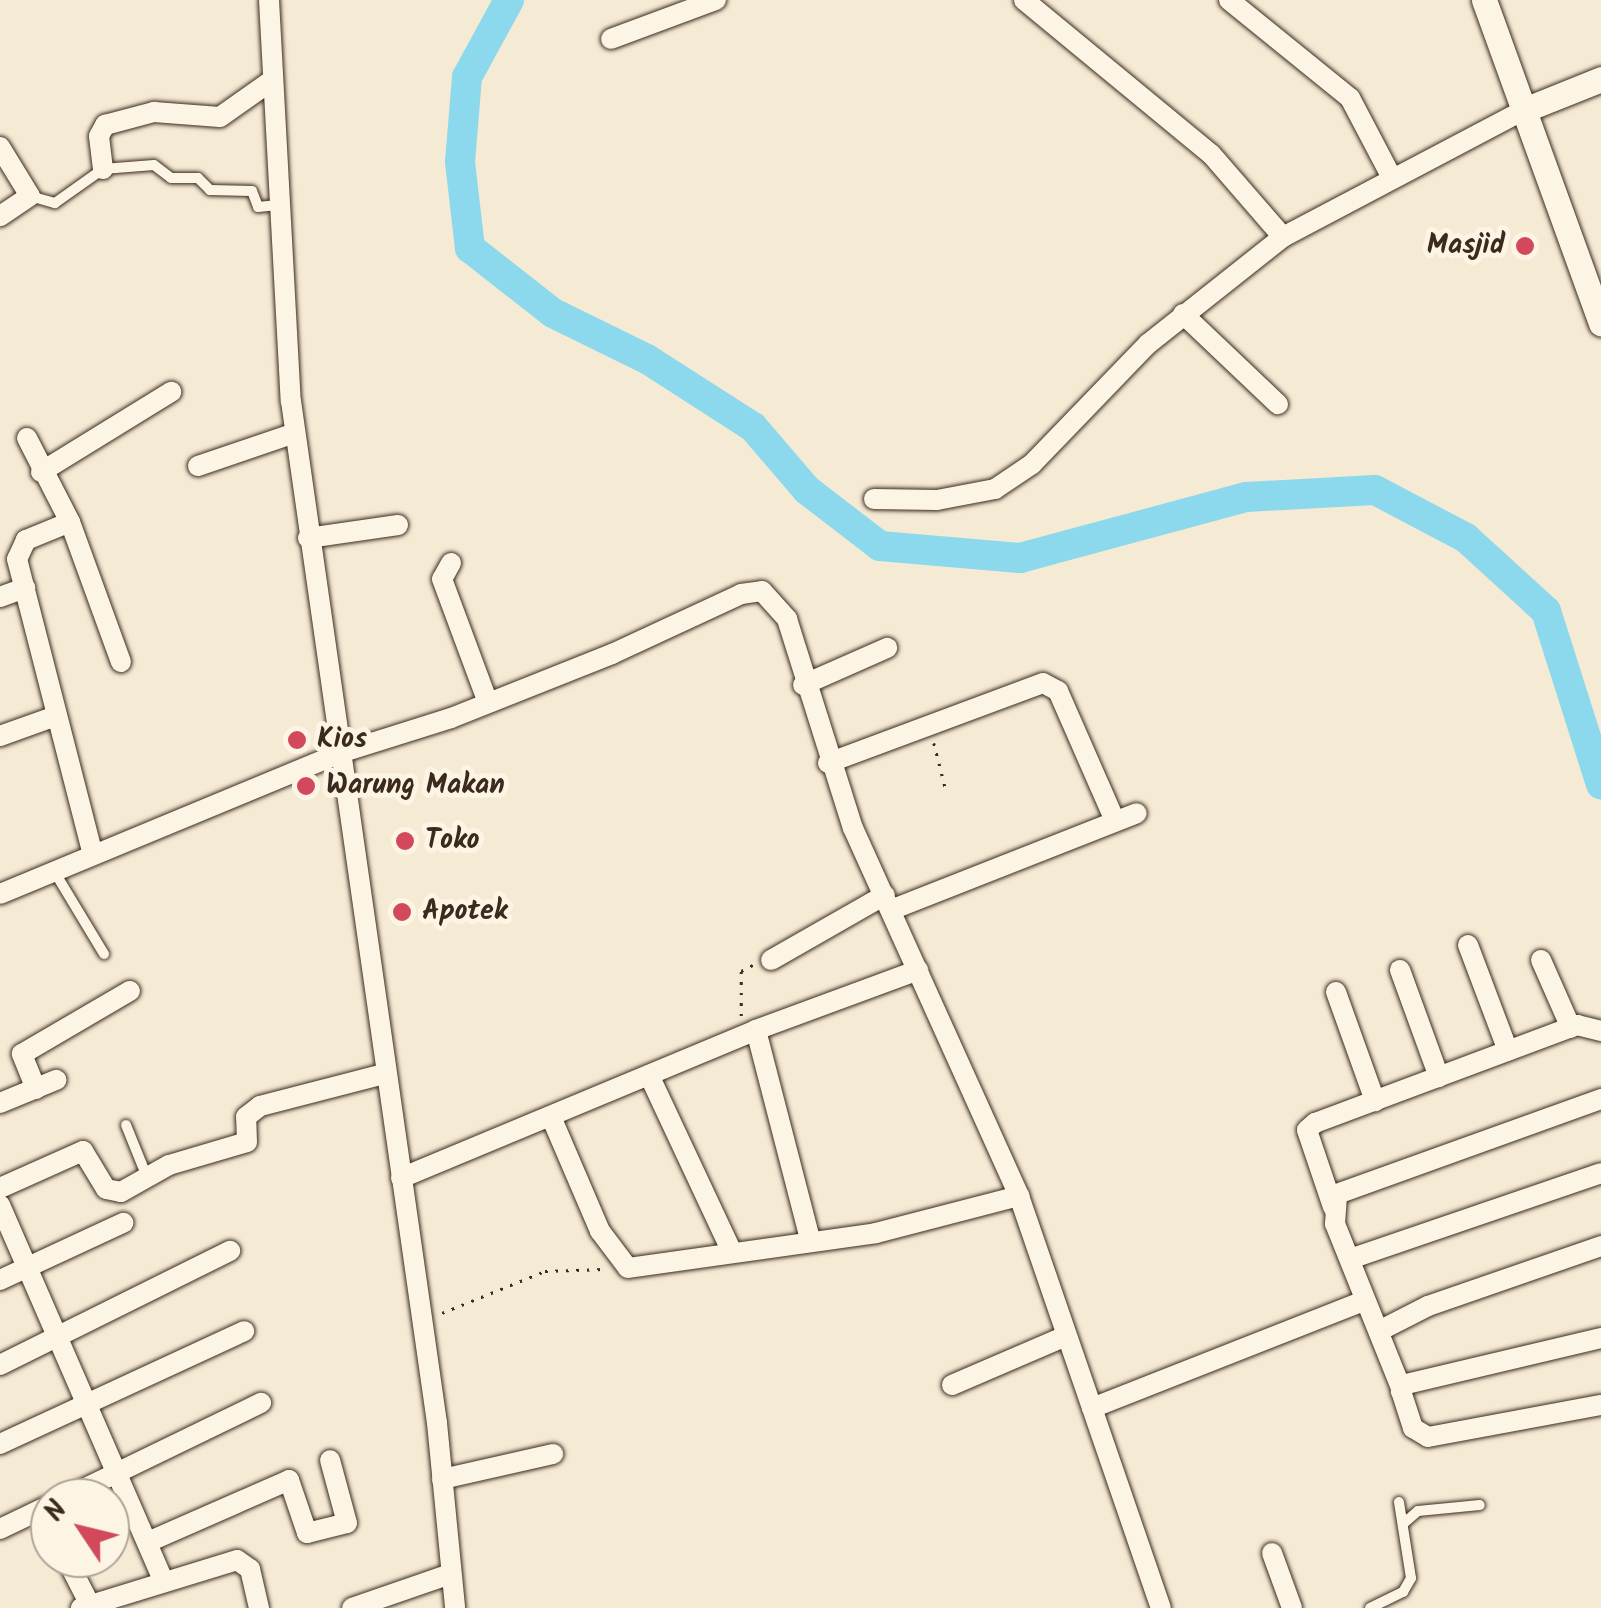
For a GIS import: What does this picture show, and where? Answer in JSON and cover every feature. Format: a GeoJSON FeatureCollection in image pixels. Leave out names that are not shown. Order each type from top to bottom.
{"type":"FeatureCollection","features":[{"type":"Feature","properties":{"kind":"street"},"geometry":{"type":"LineString","coordinates":[[269,0],[278,205],[295,433],[384,1074],[423,1323],[455,1608]]}},
{"type":"Feature","properties":{"kind":"street"},"geometry":{"type":"LineString","coordinates":[[611,39],[716,0]]}},
{"type":"Feature","properties":{"kind":"street"},"geometry":{"type":"LineString","coordinates":[[1024,0],[1211,154],[1284,237]]}},
{"type":"Feature","properties":{"kind":"street"},"geometry":{"type":"LineString","coordinates":[[1228,0],[1350,98],[1391,176]]}},
{"type":"Feature","properties":{"kind":"street"},"geometry":{"type":"LineString","coordinates":[[1484,0],[1601,323]]}},
{"type":"Feature","properties":{"kind":"street"},"geometry":{"type":"LineString","coordinates":[[874,500],[937,500],[995,489],[1032,464],[1183,314],[1284,237],[1391,176],[1524,110],[1601,79]]}},
{"type":"Feature","properties":{"kind":"street"},"geometry":{"type":"LineString","coordinates":[[103,170],[99,136],[105,125],[154,112],[220,117],[271,81]]}},
{"type":"Feature","properties":{"kind":"street"},"geometry":{"type":"LineString","coordinates":[[0,147],[30,196],[0,216]]}},
{"type":"Feature","properties":{"kind":"street"},"geometry":{"type":"LineString","coordinates":[[1183,314],[1278,404]]}},
{"type":"Feature","properties":{"kind":"street"},"geometry":{"type":"LineString","coordinates":[[42,472],[171,392]]}},
{"type":"Feature","properties":{"kind":"street"},"geometry":{"type":"LineString","coordinates":[[198,466],[295,433]]}},
{"type":"Feature","properties":{"kind":"street"},"geometry":{"type":"LineString","coordinates":[[27,438],[70,522],[120,662]]}},
{"type":"Feature","properties":{"kind":"street"},"geometry":{"type":"LineString","coordinates":[[70,522],[20,546],[25,588],[93,854]]}},
{"type":"Feature","properties":{"kind":"street"},"geometry":{"type":"LineString","coordinates":[[308,538],[398,525]]}},
{"type":"Feature","properties":{"kind":"street"},"geometry":{"type":"LineString","coordinates":[[450,562],[442,579],[488,703]]}},
{"type":"Feature","properties":{"kind":"street"},"geometry":{"type":"LineString","coordinates":[[0,597],[25,588]]}},
{"type":"Feature","properties":{"kind":"street"},"geometry":{"type":"LineString","coordinates":[[0,894],[340,753],[488,703],[703,609],[762,591],[787,619],[828,762],[1018,1196],[1161,1608]]}},
{"type":"Feature","properties":{"kind":"street"},"geometry":{"type":"LineString","coordinates":[[803,685],[887,648]]}},
{"type":"Feature","properties":{"kind":"street"},"geometry":{"type":"LineString","coordinates":[[828,762],[1044,683],[1052,686],[1114,822]]}},
{"type":"Feature","properties":{"kind":"street"},"geometry":{"type":"LineString","coordinates":[[0,736],[56,716]]}},
{"type":"Feature","properties":{"kind":"street"},"geometry":{"type":"LineString","coordinates":[[771,960],[888,902],[1137,813]]}},
{"type":"Feature","properties":{"kind":"street"},"geometry":{"type":"LineString","coordinates":[[1468,945],[1508,1051]]}},
{"type":"Feature","properties":{"kind":"street"},"geometry":{"type":"LineString","coordinates":[[1541,960],[1571,1028]]}},
{"type":"Feature","properties":{"kind":"street"},"geometry":{"type":"LineString","coordinates":[[400,1178],[552,1118],[746,1032],[918,970]]}},
{"type":"Feature","properties":{"kind":"street"},"geometry":{"type":"LineString","coordinates":[[1400,970],[1439,1077]]}},
{"type":"Feature","properties":{"kind":"street"},"geometry":{"type":"LineString","coordinates":[[36,1089],[22,1054],[130,991]]}},
{"type":"Feature","properties":{"kind":"street"},"geometry":{"type":"LineString","coordinates":[[1336,992],[1375,1101]]}},
{"type":"Feature","properties":{"kind":"street"},"geometry":{"type":"LineString","coordinates":[[1601,1031],[1571,1028],[1307,1130],[1364,1300],[1401,1388],[1413,1428],[1428,1437],[1601,1406]]}},
{"type":"Feature","properties":{"kind":"street"},"geometry":{"type":"LineString","coordinates":[[746,1032],[810,1239]]}},
{"type":"Feature","properties":{"kind":"street"},"geometry":{"type":"LineString","coordinates":[[0,1188],[83,1150],[109,1192],[247,1142],[246,1117],[260,1106],[384,1074]]}},
{"type":"Feature","properties":{"kind":"street"},"geometry":{"type":"LineString","coordinates":[[649,1075],[731,1250]]}},
{"type":"Feature","properties":{"kind":"street"},"geometry":{"type":"LineString","coordinates":[[0,1103],[56,1080]]}},
{"type":"Feature","properties":{"kind":"street"},"geometry":{"type":"LineString","coordinates":[[1332,1207],[1344,1187],[1601,1099]]}},
{"type":"Feature","properties":{"kind":"street"},"geometry":{"type":"LineString","coordinates":[[552,1118],[600,1231],[628,1268],[731,1250],[876,1232],[1018,1196]]}},
{"type":"Feature","properties":{"kind":"street"},"geometry":{"type":"LineString","coordinates":[[1350,1260],[1601,1173]]}},
{"type":"Feature","properties":{"kind":"street"},"geometry":{"type":"LineString","coordinates":[[0,1205],[90,1401],[164,1582]]}},
{"type":"Feature","properties":{"kind":"street"},"geometry":{"type":"LineString","coordinates":[[0,1280],[122,1223]]}},
{"type":"Feature","properties":{"kind":"street"},"geometry":{"type":"LineString","coordinates":[[1379,1332],[1428,1306],[1601,1246]]}},
{"type":"Feature","properties":{"kind":"street"},"geometry":{"type":"LineString","coordinates":[[0,1365],[230,1252]]}},
{"type":"Feature","properties":{"kind":"street"},"geometry":{"type":"LineString","coordinates":[[1092,1408],[1364,1300]]}},
{"type":"Feature","properties":{"kind":"street"},"geometry":{"type":"LineString","coordinates":[[0,1444],[244,1331]]}},
{"type":"Feature","properties":{"kind":"street"},"geometry":{"type":"LineString","coordinates":[[952,1386],[1066,1336]]}},
{"type":"Feature","properties":{"kind":"street"},"geometry":{"type":"LineString","coordinates":[[1401,1388],[1601,1338]]}},
{"type":"Feature","properties":{"kind":"street"},"geometry":{"type":"LineString","coordinates":[[109,1478],[261,1403]]}},
{"type":"Feature","properties":{"kind":"street"},"geometry":{"type":"LineString","coordinates":[[442,1479],[553,1454]]}},
{"type":"Feature","properties":{"kind":"street"},"geometry":{"type":"LineString","coordinates":[[148,1542],[289,1480],[307,1533],[348,1522],[330,1460]]}},
{"type":"Feature","properties":{"kind":"street"},"geometry":{"type":"LineString","coordinates":[[0,1529],[30,1519]]}},
{"type":"Feature","properties":{"kind":"street"},"geometry":{"type":"LineString","coordinates":[[1272,1553],[1292,1608]]}},
{"type":"Feature","properties":{"kind":"street"},"geometry":{"type":"LineString","coordinates":[[74,1578],[85,1607],[242,1560],[259,1608]]}},
{"type":"Feature","properties":{"kind":"street"},"geometry":{"type":"LineString","coordinates":[[352,1608],[450,1574]]}},
{"type":"Feature","properties":{"kind":"lane"},"geometry":{"type":"LineString","coordinates":[[30,196],[62,201],[103,170],[154,165],[171,178],[198,178],[210,190],[252,191],[258,206],[278,205]]}},
{"type":"Feature","properties":{"kind":"lane"},"geometry":{"type":"LineString","coordinates":[[54,871],[104,954]]}},
{"type":"Feature","properties":{"kind":"lane"},"geometry":{"type":"LineString","coordinates":[[126,1125],[147,1178]]}},
{"type":"Feature","properties":{"kind":"lane"},"geometry":{"type":"LineString","coordinates":[[1370,1608],[1404,1592],[1411,1578],[1399,1502]]}},
{"type":"Feature","properties":{"kind":"lane"},"geometry":{"type":"LineString","coordinates":[[1404,1524],[1418,1512],[1480,1505]]}},
{"type":"Feature","properties":{"kind":"path"},"geometry":{"type":"LineString","coordinates":[[930,727],[946,790]]}},
{"type":"Feature","properties":{"kind":"path"},"geometry":{"type":"LineString","coordinates":[[746,1032],[741,971],[771,960]]}},
{"type":"Feature","properties":{"kind":"path"},"geometry":{"type":"LineString","coordinates":[[423,1323],[545,1271],[628,1268]]}},
{"type":"Feature","properties":{"kind":"waterway"},"geometry":{"type":"LineString","coordinates":[[509,0],[467,77],[460,162],[470,248],[553,313],[647,359],[753,427],[807,490],[880,546],[1020,558],[1246,497],[1375,490],[1466,538],[1546,611],[1601,784]]}},
{"type":"Feature","properties":{"kind":"place","name":"Masjid"},"geometry":{"type":"Point","coordinates":[1525,246]}},
{"type":"Feature","properties":{"kind":"place","name":"Kios"},"geometry":{"type":"Point","coordinates":[297,740]}},
{"type":"Feature","properties":{"kind":"place","name":"Warung Makan"},"geometry":{"type":"Point","coordinates":[306,786]}},
{"type":"Feature","properties":{"kind":"place","name":"Toko"},"geometry":{"type":"Point","coordinates":[405,841]}},
{"type":"Feature","properties":{"kind":"place","name":"Apotek"},"geometry":{"type":"Point","coordinates":[402,912]}}]}
